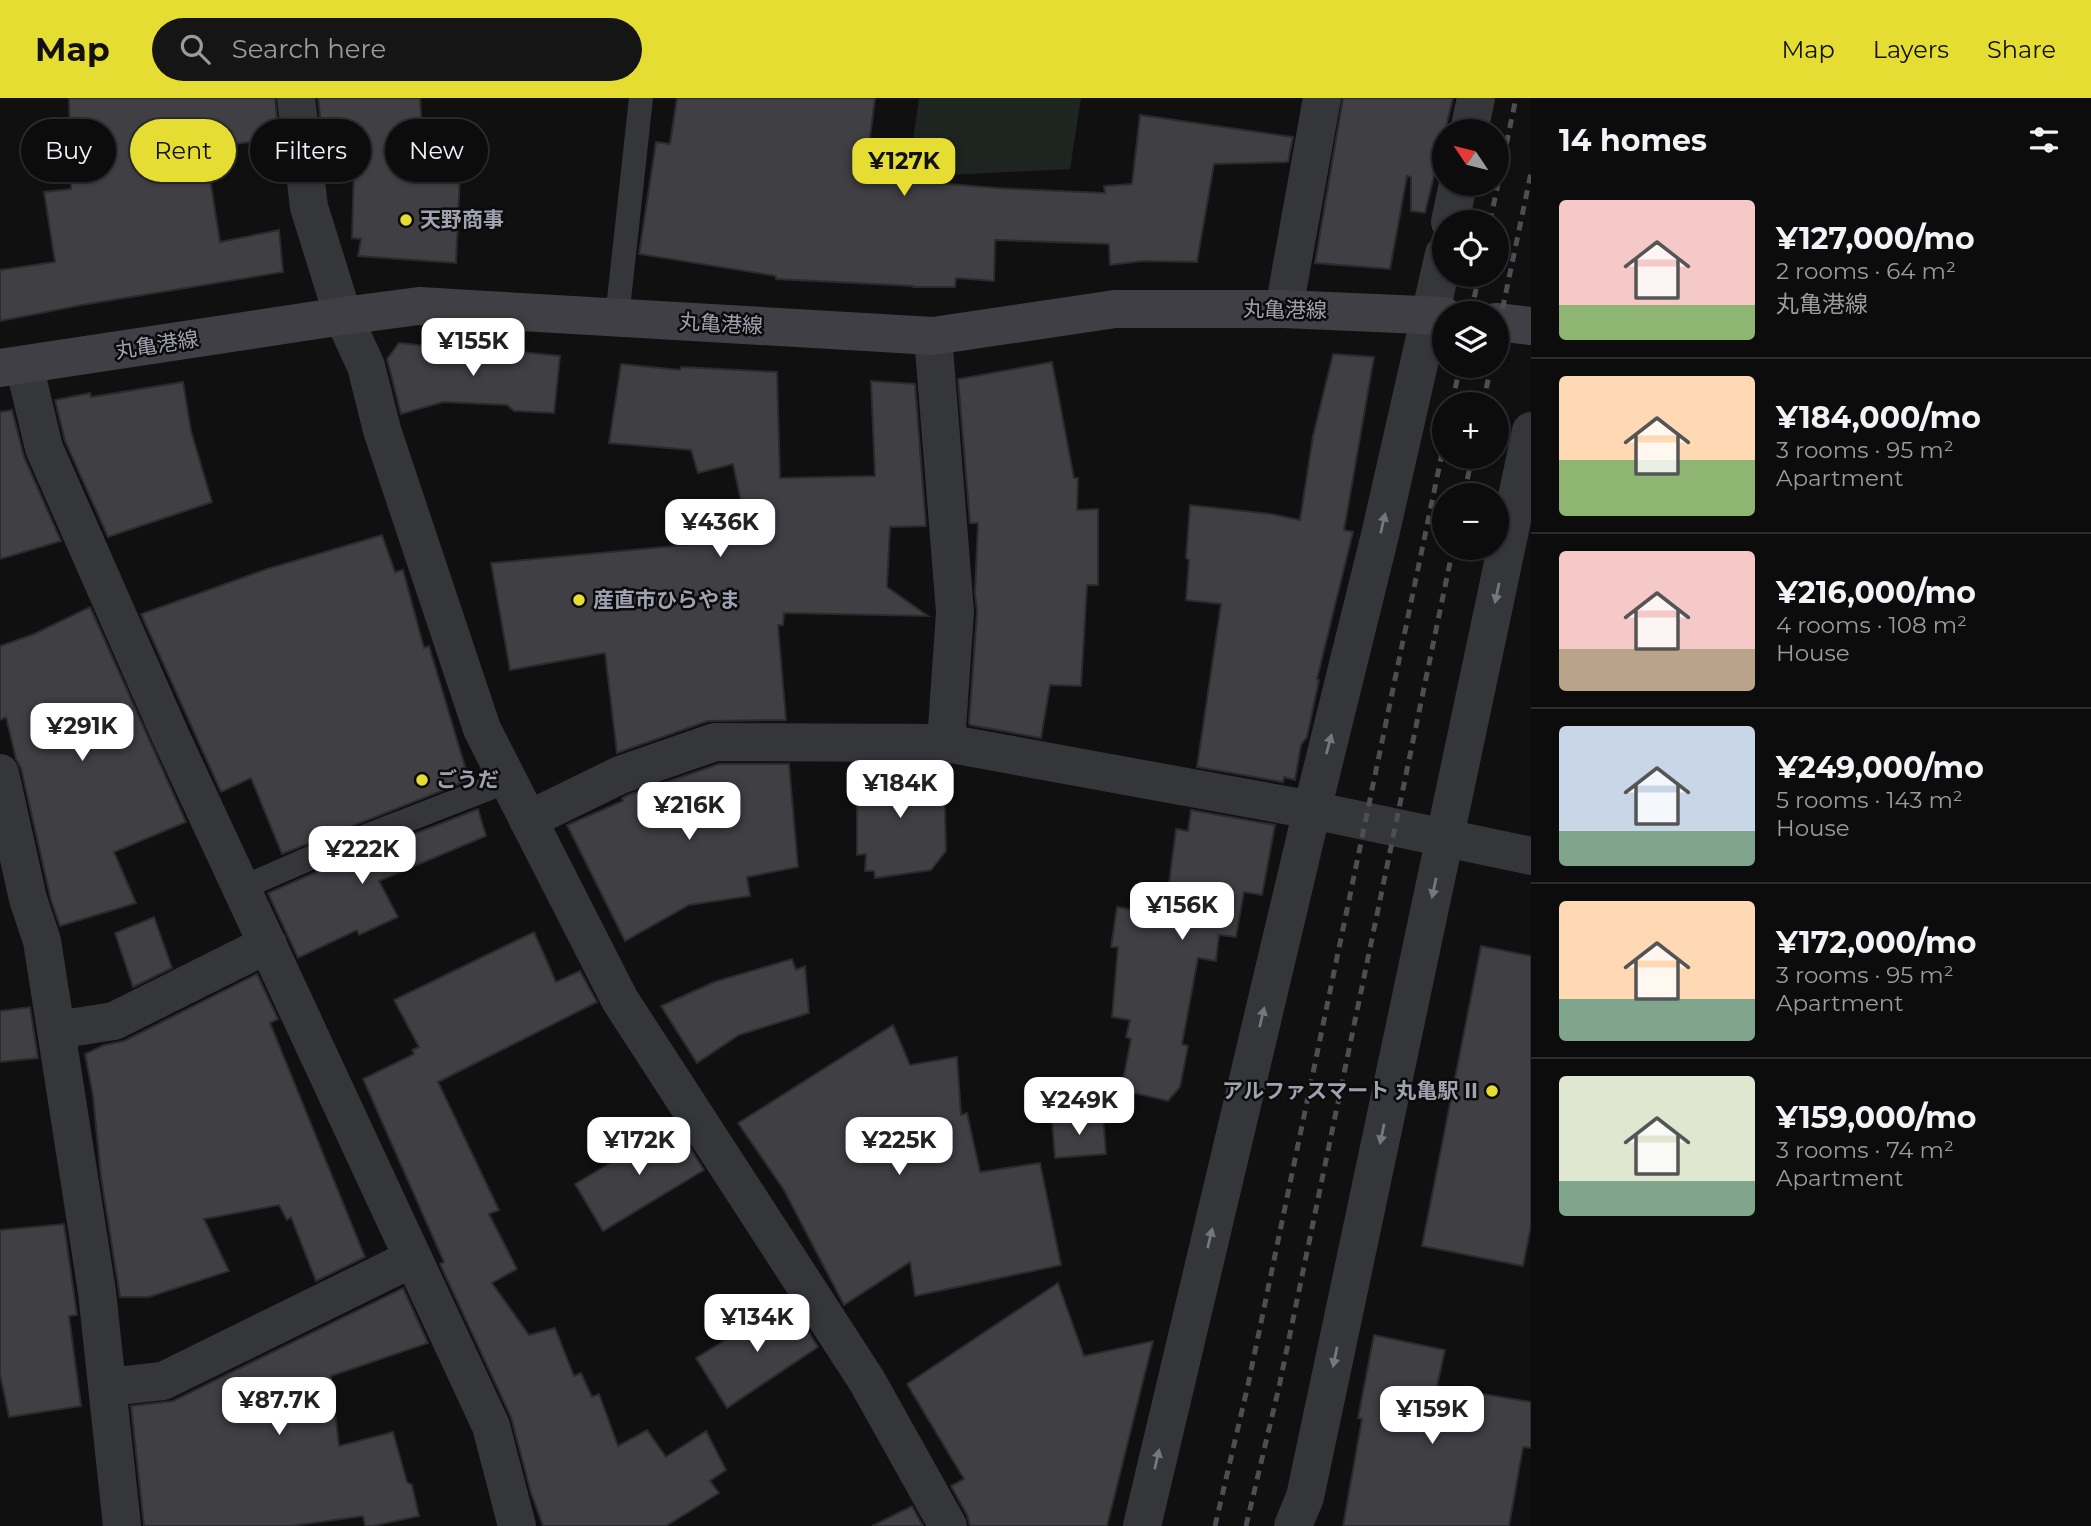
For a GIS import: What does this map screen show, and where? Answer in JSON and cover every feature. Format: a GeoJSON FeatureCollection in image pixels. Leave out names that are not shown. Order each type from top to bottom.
{"type":"FeatureCollection","features":[{"type":"Feature","properties":{"kind":"main road","name":"丸亀港線"},"geometry":{"type":"LineString","coordinates":[[12,367],[419,306],[933,336],[1115,309],[1284,309],[1432,316]]}},
{"type":"Feature","properties":{"kind":"main road"},"geometry":{"type":"LineString","coordinates":[[1509,323],[1531,326]]}},
{"type":"Feature","properties":{"kind":"street"},"geometry":{"type":"LineString","coordinates":[[296,98],[309,207],[343,316],[366,366],[382,430],[482,729],[620,1000],[866,1381],[948,1526]]}},
{"type":"Feature","properties":{"kind":"street"},"geometry":{"type":"LineString","coordinates":[[1284,309],[1322,98]]}},
{"type":"Feature","properties":{"kind":"street"},"geometry":{"type":"LineString","coordinates":[[1472,119],[1476,98]]}},
{"type":"Feature","properties":{"kind":"street"},"geometry":{"type":"LineString","coordinates":[[1142,1526],[1312,810],[1432,335]]}},
{"type":"Feature","properties":{"kind":"street"},"geometry":{"type":"LineString","coordinates":[[933,336],[955,612],[946,743]]}},
{"type":"Feature","properties":{"kind":"street"},"geometry":{"type":"LineString","coordinates":[[12,367],[44,448],[171,737],[491,1426],[517,1526]]}},
{"type":"Feature","properties":{"kind":"street"},"geometry":{"type":"LineString","coordinates":[[1293,1526],[1306,1497],[1531,430]]}},
{"type":"Feature","properties":{"kind":"street"},"geometry":{"type":"LineString","coordinates":[[528,820],[620,775],[715,742],[946,743],[1312,810],[1531,856]]}},
{"type":"Feature","properties":{"kind":"street"},"geometry":{"type":"LineString","coordinates":[[0,773],[14,901],[42,941],[97,1292],[122,1526]]}},
{"type":"Feature","properties":{"kind":"street"},"geometry":{"type":"LineString","coordinates":[[56,1030],[114,1021],[268,944]]}},
{"type":"Feature","properties":{"kind":"street"},"geometry":{"type":"LineString","coordinates":[[108,1387],[163,1381],[413,1258]]}},
{"type":"Feature","properties":{"kind":"lane"},"geometry":{"type":"LineString","coordinates":[[617,318],[641,98]]}},
{"type":"Feature","properties":{"kind":"lane"},"geometry":{"type":"LineString","coordinates":[[242,888],[315,856],[508,781]]}},
{"type":"Feature","properties":{"kind":"shaded area"},"geometry":{"type":"Polygon","coordinates":[[[919,98],[1081,98],[1070,169],[908,177],[919,98]]]}},
{"type":"Feature","properties":{"kind":"building"},"geometry":{"type":"Polygon","coordinates":[[[69,98],[275,98],[277,119],[250,119],[250,142],[236,144],[236,119],[130,119],[130,182],[211,182],[220,242],[279,230],[283,272],[0,321],[0,270],[55,262],[44,192],[71,189],[71,182],[116,182],[116,119],[69,119],[69,98]]]}},
{"type":"Feature","properties":{"kind":"building"},"geometry":{"type":"Polygon","coordinates":[[[318,98],[420,98],[421,119],[385,119],[385,182],[460,182],[456,263],[358,256],[361,239],[352,238],[354,182],[371,182],[371,119],[320,119],[318,98]]]}},
{"type":"Feature","properties":{"kind":"building"},"geometry":{"type":"Polygon","coordinates":[[[677,98],[875,98],[865,177],[997,188],[1105,193],[1104,186],[1132,184],[1140,115],[1293,137],[1288,162],[1214,164],[1197,262],[1143,261],[1110,265],[1109,244],[995,240],[994,281],[956,278],[955,287],[913,287],[776,279],[776,276],[639,254],[656,142],[670,144],[677,98]]]}},
{"type":"Feature","properties":{"kind":"building"},"geometry":{"type":"Polygon","coordinates":[[[1343,98],[1453,98],[1448,119],[1432,119],[1432,184],[1425,213],[1411,211],[1411,177],[1407,176],[1390,269],[1315,263],[1343,98]]]}},
{"type":"Feature","properties":{"kind":"building"},"geometry":{"type":"Polygon","coordinates":[[[399,343],[560,356],[554,413],[514,411],[507,405],[443,402],[401,414],[387,359],[399,343]]]}},
{"type":"Feature","properties":{"kind":"building"},"geometry":{"type":"Polygon","coordinates":[[[1333,354],[1374,357],[1344,530],[1353,532],[1317,679],[1319,680],[1307,737],[1301,745],[1295,780],[1284,777],[1283,782],[1197,767],[1221,604],[1186,600],[1190,505],[1300,520],[1313,436],[1333,354]]]}},
{"type":"Feature","properties":{"kind":"building"},"geometry":{"type":"Polygon","coordinates":[[[1052,362],[1074,478],[1078,478],[1077,510],[1098,509],[1098,585],[1087,585],[1081,686],[1050,685],[1041,738],[969,723],[977,613],[975,592],[978,523],[970,523],[958,379],[1052,362]]]}},
{"type":"Feature","properties":{"kind":"building"},"geometry":{"type":"Polygon","coordinates":[[[621,364],[680,370],[681,367],[777,372],[780,478],[875,476],[871,381],[915,384],[926,526],[890,527],[887,587],[928,616],[784,613],[783,625],[778,625],[786,720],[708,721],[617,753],[605,653],[510,670],[491,563],[749,539],[733,464],[698,473],[691,450],[609,443],[621,364]]]}},
{"type":"Feature","properties":{"kind":"building"},"geometry":{"type":"Polygon","coordinates":[[[183,382],[191,431],[212,502],[108,537],[65,441],[55,400],[183,382]]]}},
{"type":"Feature","properties":{"kind":"building"},"geometry":{"type":"Polygon","coordinates":[[[12,410],[24,457],[61,541],[0,559],[0,412],[12,410]]]}},
{"type":"Feature","properties":{"kind":"building"},"geometry":{"type":"Polygon","coordinates":[[[382,535],[395,572],[403,570],[424,648],[429,646],[469,780],[282,854],[251,778],[221,792],[141,614],[267,569],[382,535]]]}},
{"type":"Feature","properties":{"kind":"building"},"geometry":{"type":"Polygon","coordinates":[[[90,607],[186,822],[114,852],[136,903],[60,926],[51,900],[21,768],[16,759],[6,717],[0,720],[0,646],[34,634],[90,607]]]}},
{"type":"Feature","properties":{"kind":"building"},"geometry":{"type":"Polygon","coordinates":[[[719,764],[789,764],[798,867],[747,877],[750,896],[689,905],[625,941],[567,825],[623,801],[622,798],[628,795],[719,764]]]}},
{"type":"Feature","properties":{"kind":"building"},"geometry":{"type":"Polygon","coordinates":[[[857,764],[904,765],[904,772],[944,776],[946,851],[931,870],[875,878],[874,871],[865,871],[866,854],[857,855],[857,764]]]}},
{"type":"Feature","properties":{"kind":"building"},"geometry":{"type":"Polygon","coordinates":[[[478,809],[486,836],[379,881],[398,917],[359,935],[357,930],[298,958],[268,893],[478,809]]]}},
{"type":"Feature","properties":{"kind":"building"},"geometry":{"type":"Polygon","coordinates":[[[1191,810],[1275,825],[1262,895],[1244,892],[1236,937],[1219,935],[1216,961],[1198,958],[1182,1044],[1188,1046],[1180,1087],[1168,1101],[1121,1090],[1131,1039],[1126,1037],[1130,1020],[1112,1017],[1118,947],[1111,947],[1117,907],[1165,915],[1176,829],[1188,831],[1191,810]]]}},
{"type":"Feature","properties":{"kind":"building"},"geometry":{"type":"Polygon","coordinates":[[[154,917],[172,968],[133,987],[115,933],[154,917]]]}},
{"type":"Feature","properties":{"kind":"building"},"geometry":{"type":"Polygon","coordinates":[[[534,932],[556,982],[580,971],[597,1002],[438,1082],[499,1210],[489,1214],[517,1269],[492,1283],[529,1335],[555,1328],[574,1376],[581,1373],[592,1397],[599,1394],[618,1446],[647,1430],[666,1457],[706,1431],[726,1470],[710,1481],[719,1493],[666,1526],[543,1526],[531,1493],[511,1417],[440,1264],[444,1262],[363,1079],[414,1054],[412,1050],[419,1047],[394,1000],[534,932]]]}},
{"type":"Feature","properties":{"kind":"building","name":"アルファスマート 丸亀駅 II"},"geometry":{"type":"Polygon","coordinates":[[[1481,946],[1531,956],[1531,1226],[1523,1266],[1422,1246],[1481,946]]]}},
{"type":"Feature","properties":{"kind":"building"},"geometry":{"type":"Polygon","coordinates":[[[792,959],[796,970],[805,966],[809,1013],[739,1035],[697,1063],[661,1006],[714,982],[792,959]]]}},
{"type":"Feature","properties":{"kind":"building"},"geometry":{"type":"Polygon","coordinates":[[[257,974],[278,1019],[270,1023],[365,1257],[316,1281],[291,1217],[287,1220],[279,1205],[204,1219],[229,1271],[149,1297],[120,1297],[85,1054],[104,1045],[124,1041],[257,974]]]}},
{"type":"Feature","properties":{"kind":"building"},"geometry":{"type":"Polygon","coordinates":[[[30,1007],[38,1058],[0,1062],[0,1011],[30,1007]]]}},
{"type":"Feature","properties":{"kind":"building"},"geometry":{"type":"Polygon","coordinates":[[[893,1025],[910,1065],[957,1057],[961,1115],[967,1113],[980,1172],[1040,1163],[1061,1265],[915,1296],[910,1262],[844,1305],[784,1190],[738,1123],[893,1025]]]}},
{"type":"Feature","properties":{"kind":"building"},"geometry":{"type":"Polygon","coordinates":[[[1103,1116],[1106,1154],[1055,1158],[1052,1120],[1103,1116]]]}},
{"type":"Feature","properties":{"kind":"building"},"geometry":{"type":"Polygon","coordinates":[[[675,1124],[704,1170],[603,1231],[575,1184],[675,1124]]]}},
{"type":"Feature","properties":{"kind":"building"},"geometry":{"type":"Polygon","coordinates":[[[64,1224],[77,1315],[69,1316],[81,1406],[9,1417],[0,1374],[0,1230],[64,1224]]]}},
{"type":"Feature","properties":{"kind":"building"},"geometry":{"type":"Polygon","coordinates":[[[1058,1283],[1084,1356],[1153,1341],[1107,1526],[970,1526],[951,1486],[964,1479],[907,1384],[1058,1283]]]}},
{"type":"Feature","properties":{"kind":"building"},"geometry":{"type":"Polygon","coordinates":[[[403,1288],[428,1343],[331,1376],[339,1446],[393,1432],[407,1482],[412,1485],[419,1516],[373,1526],[365,1526],[363,1516],[292,1526],[144,1526],[131,1406],[173,1401],[403,1288]]]}},
{"type":"Feature","properties":{"kind":"building"},"geometry":{"type":"Polygon","coordinates":[[[789,1301],[818,1347],[727,1408],[696,1358],[789,1301]]]}},
{"type":"Feature","properties":{"kind":"building"},"geometry":{"type":"Polygon","coordinates":[[[1374,1335],[1445,1350],[1437,1386],[1531,1402],[1531,1448],[1523,1447],[1509,1526],[1343,1526],[1362,1419],[1358,1418],[1374,1335]]]}},
{"type":"Feature","properties":{"kind":"building"},"geometry":{"type":"Polygon","coordinates":[[[912,1506],[923,1526],[872,1526],[912,1506]]]}},
{"type":"Feature","properties":{"kind":"railway"},"geometry":{"type":"LineString","coordinates":[[1493,210],[1516,98]]}},
{"type":"Feature","properties":{"kind":"railway"},"geometry":{"type":"LineString","coordinates":[[1504,301],[1531,173]]}},
{"type":"Feature","properties":{"kind":"railway"},"geometry":{"type":"LineString","coordinates":[[1474,301],[1476,287]]}},
{"type":"Feature","properties":{"kind":"railway"},"geometry":{"type":"LineString","coordinates":[[1455,392],[1457,378]]}},
{"type":"Feature","properties":{"kind":"railway"},"geometry":{"type":"LineString","coordinates":[[1486,392],[1488,378]]}},
{"type":"Feature","properties":{"kind":"railway"},"geometry":{"type":"LineString","coordinates":[[1215,1526],[1248,1385],[1439,469]]}},
{"type":"Feature","properties":{"kind":"railway"},"geometry":{"type":"LineString","coordinates":[[1467,483],[1469,469]]}},
{"type":"Feature","properties":{"kind":"railway"},"geometry":{"type":"LineString","coordinates":[[1246,1526],[1279,1387],[1451,560]]}},
{"type":"Feature","properties":{"kind":"place","name":"天野商事"},"geometry":{"type":"Point","coordinates":[406,220]}},
{"type":"Feature","properties":{"kind":"place","name":"産直市ひらやま"},"geometry":{"type":"Point","coordinates":[579,600]}},
{"type":"Feature","properties":{"kind":"place","name":"ごうだ"},"geometry":{"type":"Point","coordinates":[422,780]}},
{"type":"Feature","properties":{"kind":"place","name":"アルファスマート 丸亀駅 II"},"geometry":{"type":"Point","coordinates":[1492,1091]}}]}
